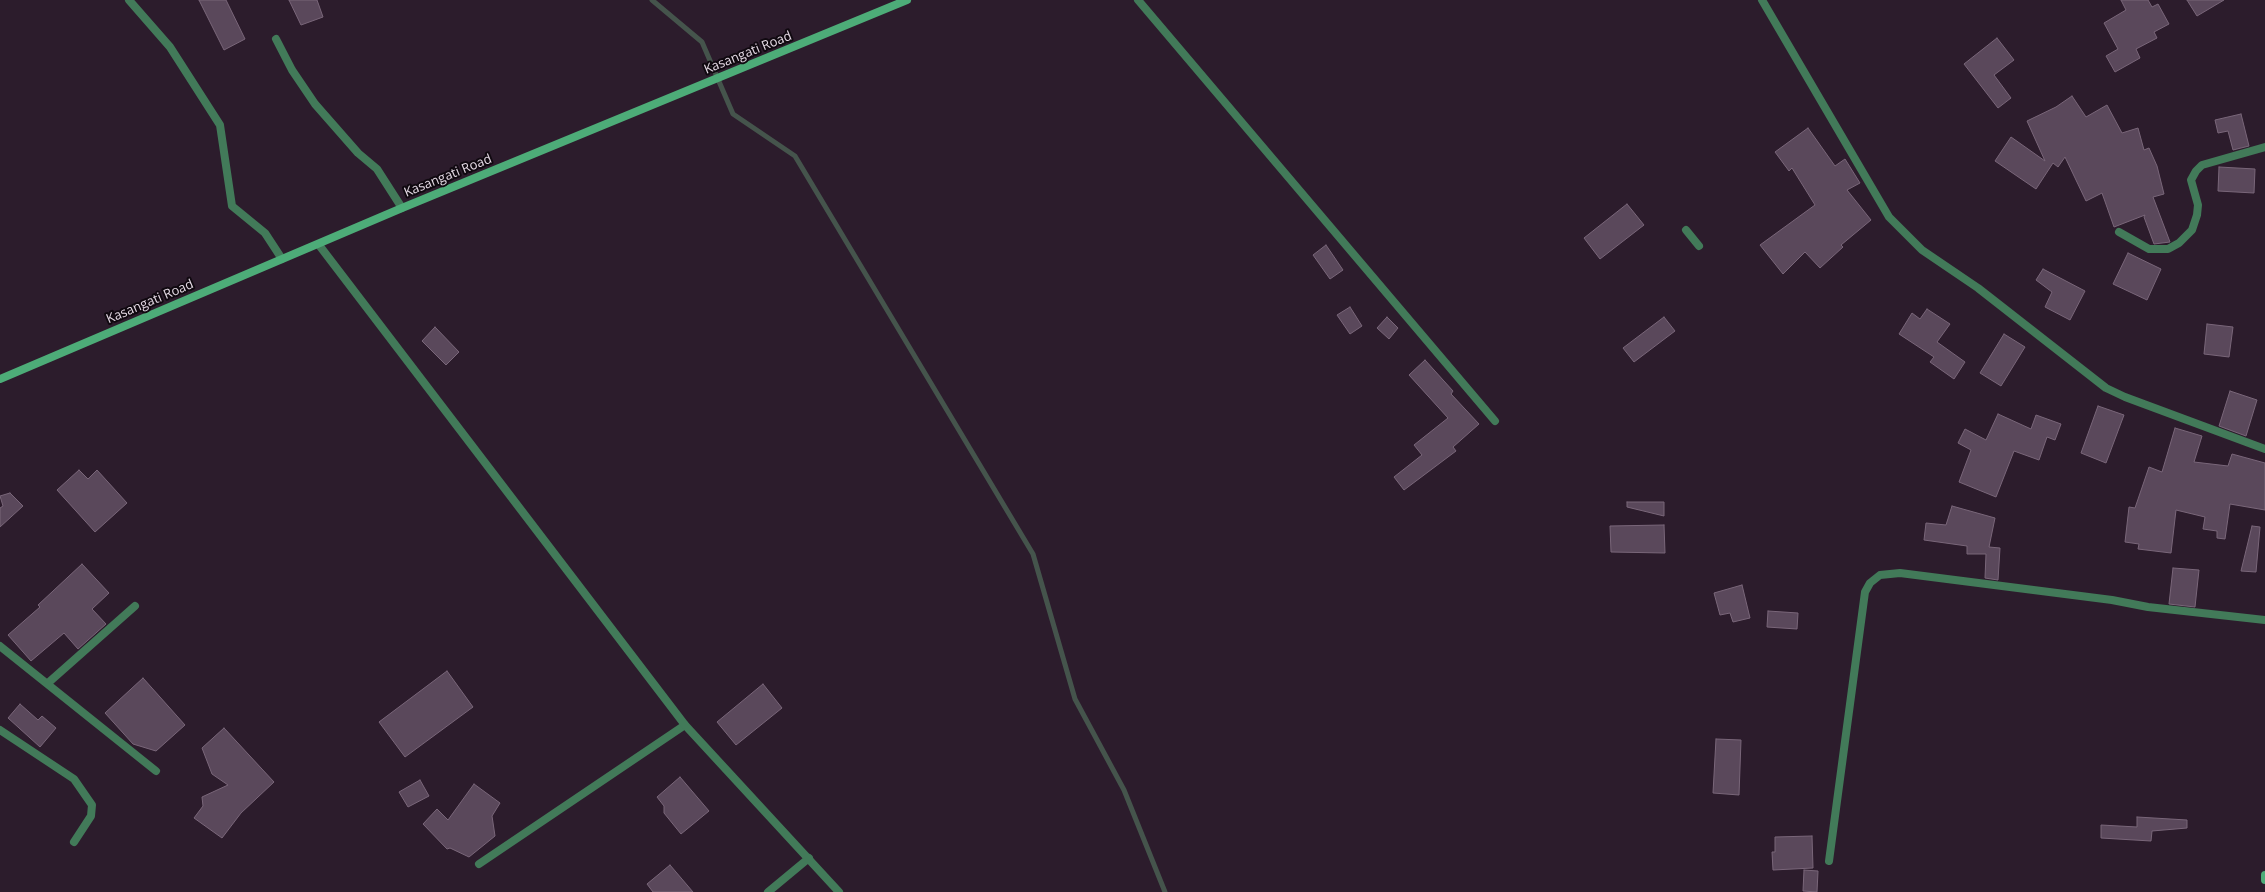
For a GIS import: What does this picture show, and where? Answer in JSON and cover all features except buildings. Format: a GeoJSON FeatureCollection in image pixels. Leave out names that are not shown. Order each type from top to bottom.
{"type":"FeatureCollection","features":[{"type":"Feature","properties":{"kind":"street"},"geometry":{"type":"LineString","coordinates":[[129,0],[170,47],[220,125],[232,206],[265,234],[282,259]]}},
{"type":"Feature","properties":{"kind":"street","name":"Kasangati Road"},"geometry":{"type":"LineString","coordinates":[[0,379],[282,259],[319,245],[402,208],[907,0]]}},
{"type":"Feature","properties":{"kind":"street"},"geometry":{"type":"LineString","coordinates":[[1138,0],[1495,421]]}},
{"type":"Feature","properties":{"kind":"street"},"geometry":{"type":"LineString","coordinates":[[1762,0],[1890,216],[1922,250],[1978,288],[2106,388],[2125,397],[2265,449]]}},
{"type":"Feature","properties":{"kind":"street"},"geometry":{"type":"LineString","coordinates":[[276,39],[292,70],[315,104],[358,153],[377,169],[402,208]]}},
{"type":"Feature","properties":{"kind":"street"},"geometry":{"type":"LineString","coordinates":[[2119,232],[2149,249],[2168,249],[2179,243],[2192,230],[2197,215],[2197,200],[2191,180],[2196,171],[2202,165],[2265,147]]}},
{"type":"Feature","properties":{"kind":"street"},"geometry":{"type":"LineString","coordinates":[[1686,230],[1699,246]]}},
{"type":"Feature","properties":{"kind":"street"},"geometry":{"type":"LineString","coordinates":[[319,245],[685,724],[839,892]]}},
{"type":"Feature","properties":{"kind":"street"},"geometry":{"type":"LineString","coordinates":[[1830,861],[1866,592],[1870,583],[1880,575],[1900,573],[2112,600],[2155,608],[2265,620]]}},
{"type":"Feature","properties":{"kind":"street"},"geometry":{"type":"LineString","coordinates":[[48,683],[135,606]]}},
{"type":"Feature","properties":{"kind":"street"},"geometry":{"type":"LineString","coordinates":[[0,646],[156,771]]}},
{"type":"Feature","properties":{"kind":"street"},"geometry":{"type":"LineString","coordinates":[[479,864],[685,724]]}},
{"type":"Feature","properties":{"kind":"street"},"geometry":{"type":"LineString","coordinates":[[0,730],[74,779],[92,805],[91,816],[74,842]]}},
{"type":"Feature","properties":{"kind":"street"},"geometry":{"type":"LineString","coordinates":[[768,892],[809,858]]}},
{"type":"Feature","properties":{"kind":"street"},"geometry":{"type":"LineString","coordinates":[[2265,875],[2265,880]]}},
{"type":"Feature","properties":{"kind":"waterway"},"geometry":{"type":"LineString","coordinates":[[652,0],[702,42],[733,114],[795,156],[1033,554],[1075,699],[1124,790],[1165,892]]}}]}
